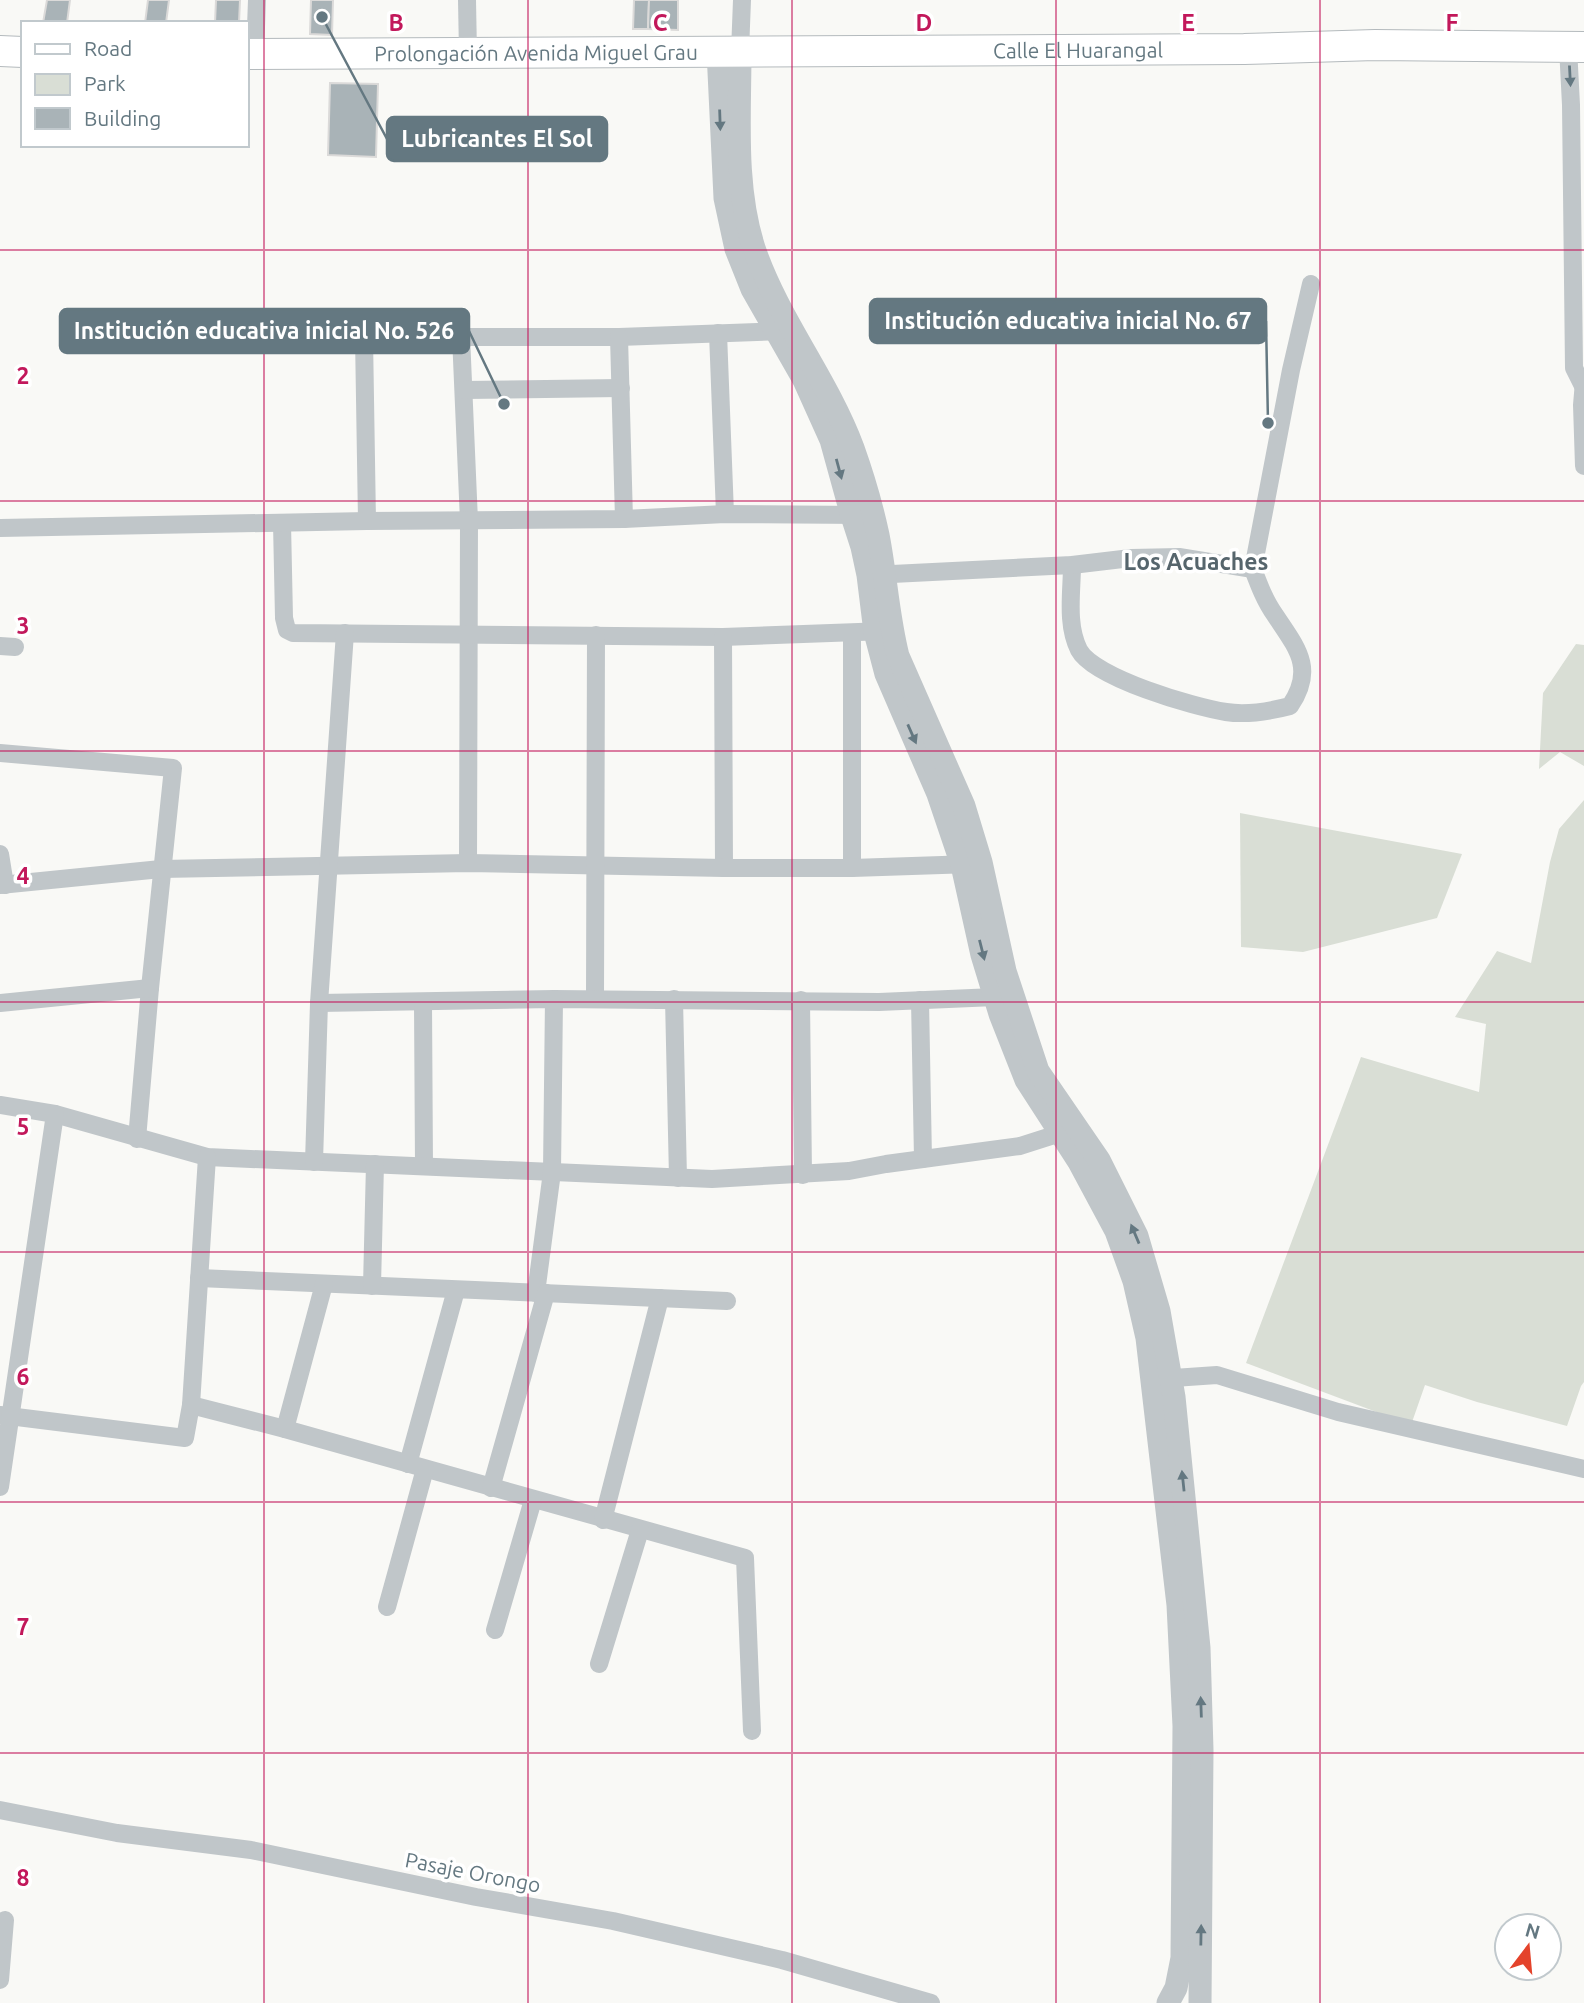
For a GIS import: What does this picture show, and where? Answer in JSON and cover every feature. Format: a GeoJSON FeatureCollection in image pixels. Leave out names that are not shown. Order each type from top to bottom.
{"type":"FeatureCollection","features":[{"type":"Feature","properties":{"kind":"main road","name":"Calle El Huarangal"},"geometry":{"type":"LineString","coordinates":[[729,52],[1230,49],[1376,45],[1576,47]]}},
{"type":"Feature","properties":{"kind":"main road"},"geometry":{"type":"LineString","coordinates":[[0,51],[21,52]]}},
{"type":"Feature","properties":{"kind":"main road","name":"Prolongación Avenida Miguel Grau"},"geometry":{"type":"LineString","coordinates":[[251,54],[729,52]]}},
{"type":"Feature","properties":{"kind":"street"},"geometry":{"type":"LineString","coordinates":[[251,54],[257,0]]}},
{"type":"Feature","properties":{"kind":"street"},"geometry":{"type":"LineString","coordinates":[[467,0],[468,53]]}},
{"type":"Feature","properties":{"kind":"street"},"geometry":{"type":"LineString","coordinates":[[742,0],[729,52],[740,142],[744,208],[754,248],[786,331],[825,384],[853,448],[862,516],[876,575],[852,868]]}},
{"type":"Feature","properties":{"kind":"street"},"geometry":{"type":"LineString","coordinates":[[1576,47],[1572,105],[1574,368],[1583,384],[1584,466]]}},
{"type":"Feature","properties":{"kind":"street"},"geometry":{"type":"LineString","coordinates":[[1072,565],[1072,631],[1081,653],[1105,671],[1144,691],[1228,713],[1272,711],[1290,706],[1298,695],[1302,680],[1301,660],[1294,641],[1274,614],[1260,588],[1253,569],[1291,370],[1311,284]]}},
{"type":"Feature","properties":{"kind":"street"},"geometry":{"type":"LineString","coordinates":[[342,337],[619,337],[786,331]]}},
{"type":"Feature","properties":{"kind":"street"},"geometry":{"type":"LineString","coordinates":[[718,333],[725,514]]}},
{"type":"Feature","properties":{"kind":"street"},"geometry":{"type":"LineString","coordinates":[[461,336],[469,521],[468,863]]}},
{"type":"Feature","properties":{"kind":"street"},"geometry":{"type":"LineString","coordinates":[[364,337],[367,521]]}},
{"type":"Feature","properties":{"kind":"street"},"geometry":{"type":"LineString","coordinates":[[619,337],[624,519]]}},
{"type":"Feature","properties":{"kind":"street"},"geometry":{"type":"LineString","coordinates":[[464,390],[621,388]]}},
{"type":"Feature","properties":{"kind":"street"},"geometry":{"type":"LineString","coordinates":[[0,528],[624,519],[725,514],[862,516]]}},
{"type":"Feature","properties":{"kind":"street"},"geometry":{"type":"LineString","coordinates":[[282,523],[284,618],[287,630],[293,633],[723,637],[873,632],[898,656],[964,806],[971,864],[995,997],[1026,1080],[1069,1131],[1099,1160],[1137,1236],[1159,1311],[1184,1726],[1182,1958],[1176,1988],[1168,2003]]}},
{"type":"Feature","properties":{"kind":"street"},"geometry":{"type":"LineString","coordinates":[[876,575],[1179,557],[1253,569]]}},
{"type":"Feature","properties":{"kind":"street"},"geometry":{"type":"LineString","coordinates":[[314,1162],[319,1003],[345,633]]}},
{"type":"Feature","properties":{"kind":"street"},"geometry":{"type":"LineString","coordinates":[[595,999],[596,635]]}},
{"type":"Feature","properties":{"kind":"street"},"geometry":{"type":"LineString","coordinates":[[723,637],[724,868]]}},
{"type":"Feature","properties":{"kind":"street"},"geometry":{"type":"LineString","coordinates":[[0,752],[173,768],[137,1139]]}},
{"type":"Feature","properties":{"kind":"street"},"geometry":{"type":"LineString","coordinates":[[0,854],[2,885],[162,869],[468,863],[724,868],[971,864]]}},
{"type":"Feature","properties":{"kind":"street"},"geometry":{"type":"LineString","coordinates":[[971,864],[1038,1071],[1069,1131]]}},
{"type":"Feature","properties":{"kind":"street"},"geometry":{"type":"LineString","coordinates":[[0,1003],[150,988]]}},
{"type":"Feature","properties":{"kind":"street"},"geometry":{"type":"LineString","coordinates":[[319,1003],[554,999],[920,1000],[995,997]]}},
{"type":"Feature","properties":{"kind":"street"},"geometry":{"type":"LineString","coordinates":[[491,1488],[541,1293],[552,1172],[554,999]]}},
{"type":"Feature","properties":{"kind":"street"},"geometry":{"type":"LineString","coordinates":[[674,999],[678,1178]]}},
{"type":"Feature","properties":{"kind":"street"},"geometry":{"type":"LineString","coordinates":[[802,1000],[803,1175]]}},
{"type":"Feature","properties":{"kind":"street"},"geometry":{"type":"LineString","coordinates":[[920,1000],[923,1159]]}},
{"type":"Feature","properties":{"kind":"street"},"geometry":{"type":"LineString","coordinates":[[423,1003],[424,1166]]}},
{"type":"Feature","properties":{"kind":"street"},"geometry":{"type":"LineString","coordinates":[[0,1105],[55,1114],[207,1157],[712,1179],[849,1171],[1020,1146],[1069,1131]]}},
{"type":"Feature","properties":{"kind":"street"},"geometry":{"type":"LineString","coordinates":[[0,1487],[5,1416],[55,1114]]}},
{"type":"Feature","properties":{"kind":"street"},"geometry":{"type":"LineString","coordinates":[[5,1416],[185,1438],[191,1405],[207,1157]]}},
{"type":"Feature","properties":{"kind":"street"},"geometry":{"type":"LineString","coordinates":[[372,1286],[375,1164]]}},
{"type":"Feature","properties":{"kind":"street"},"geometry":{"type":"LineString","coordinates":[[199,1278],[727,1301]]}},
{"type":"Feature","properties":{"kind":"street"},"geometry":{"type":"LineString","coordinates":[[285,1429],[324,1284]]}},
{"type":"Feature","properties":{"kind":"street"},"geometry":{"type":"LineString","coordinates":[[387,1607],[456,1290]]}},
{"type":"Feature","properties":{"kind":"street"},"geometry":{"type":"LineString","coordinates":[[603,1520],[660,1298]]}},
{"type":"Feature","properties":{"kind":"street"},"geometry":{"type":"LineString","coordinates":[[1161,1378],[1217,1375],[1338,1412],[1584,1469]]}},
{"type":"Feature","properties":{"kind":"street"},"geometry":{"type":"LineString","coordinates":[[1161,1378],[1199,1648],[1202,1749],[1199,2003]]}},
{"type":"Feature","properties":{"kind":"street"},"geometry":{"type":"LineString","coordinates":[[191,1405],[745,1558],[752,1731]]}},
{"type":"Feature","properties":{"kind":"street"},"geometry":{"type":"LineString","coordinates":[[495,1630],[533,1500]]}},
{"type":"Feature","properties":{"kind":"street"},"geometry":{"type":"LineString","coordinates":[[599,1664],[640,1530]]}},
{"type":"Feature","properties":{"kind":"street","name":"Pasaje Orongo"},"geometry":{"type":"LineString","coordinates":[[0,1810],[117,1833],[251,1850],[499,1901],[613,1921],[782,1960],[931,2003]]}},
{"type":"Feature","properties":{"kind":"street"},"geometry":{"type":"LineString","coordinates":[[0,1980],[5,1920]]}},
{"type":"Feature","properties":{"kind":"green space"},"geometry":{"type":"Polygon","coordinates":[[[1576,644],[1584,645],[1584,766],[1560,752],[1539,769],[1543,693],[1576,644]]]}},
{"type":"Feature","properties":{"kind":"green space"},"geometry":{"type":"Polygon","coordinates":[[[1584,800],[1584,1382],[1567,1426],[1425,1385],[1411,1425],[1246,1363],[1361,1057],[1479,1092],[1486,1024],[1455,1017],[1497,951],[1531,963],[1559,829],[1584,800]]]}},
{"type":"Feature","properties":{"kind":"green space"},"geometry":{"type":"Polygon","coordinates":[[[1240,813],[1462,854],[1437,918],[1303,952],[1241,947],[1240,813]]]}},
{"type":"Feature","properties":{"kind":"building"},"geometry":{"type":"Polygon","coordinates":[[[47,0],[70,0],[67,21],[43,21],[47,0]]]}},
{"type":"Feature","properties":{"kind":"building"},"geometry":{"type":"Polygon","coordinates":[[[148,0],[169,0],[166,21],[145,21],[148,0]]]}},
{"type":"Feature","properties":{"kind":"building"},"geometry":{"type":"Polygon","coordinates":[[[216,0],[240,0],[239,21],[215,21],[216,0]]]}},
{"type":"Feature","properties":{"kind":"building"},"geometry":{"type":"Polygon","coordinates":[[[311,0],[333,0],[332,35],[310,34],[311,0]]]}},
{"type":"Feature","properties":{"kind":"building"},"geometry":{"type":"Polygon","coordinates":[[[634,0],[649,0],[648,29],[633,29],[634,0]]]}},
{"type":"Feature","properties":{"kind":"building"},"geometry":{"type":"Polygon","coordinates":[[[649,0],[678,0],[678,30],[648,29],[649,0]]]}},
{"type":"Feature","properties":{"kind":"building"},"geometry":{"type":"Polygon","coordinates":[[[330,83],[378,84],[376,157],[328,155],[330,83]]]}},
{"type":"Feature","properties":{"kind":"place","name":"Lubricantes El Sol"},"geometry":{"type":"Point","coordinates":[322,17]}},
{"type":"Feature","properties":{"kind":"place","name":"Institución educativa inicial No. 526"},"geometry":{"type":"Point","coordinates":[504,404]}},
{"type":"Feature","properties":{"kind":"place","name":"Institución educativa inicial No. 67"},"geometry":{"type":"Point","coordinates":[1268,423]}},
{"type":"Feature","properties":{"kind":"district","name":"Los Acuaches"},"geometry":{"type":"Point","coordinates":[1196,561]}}]}
